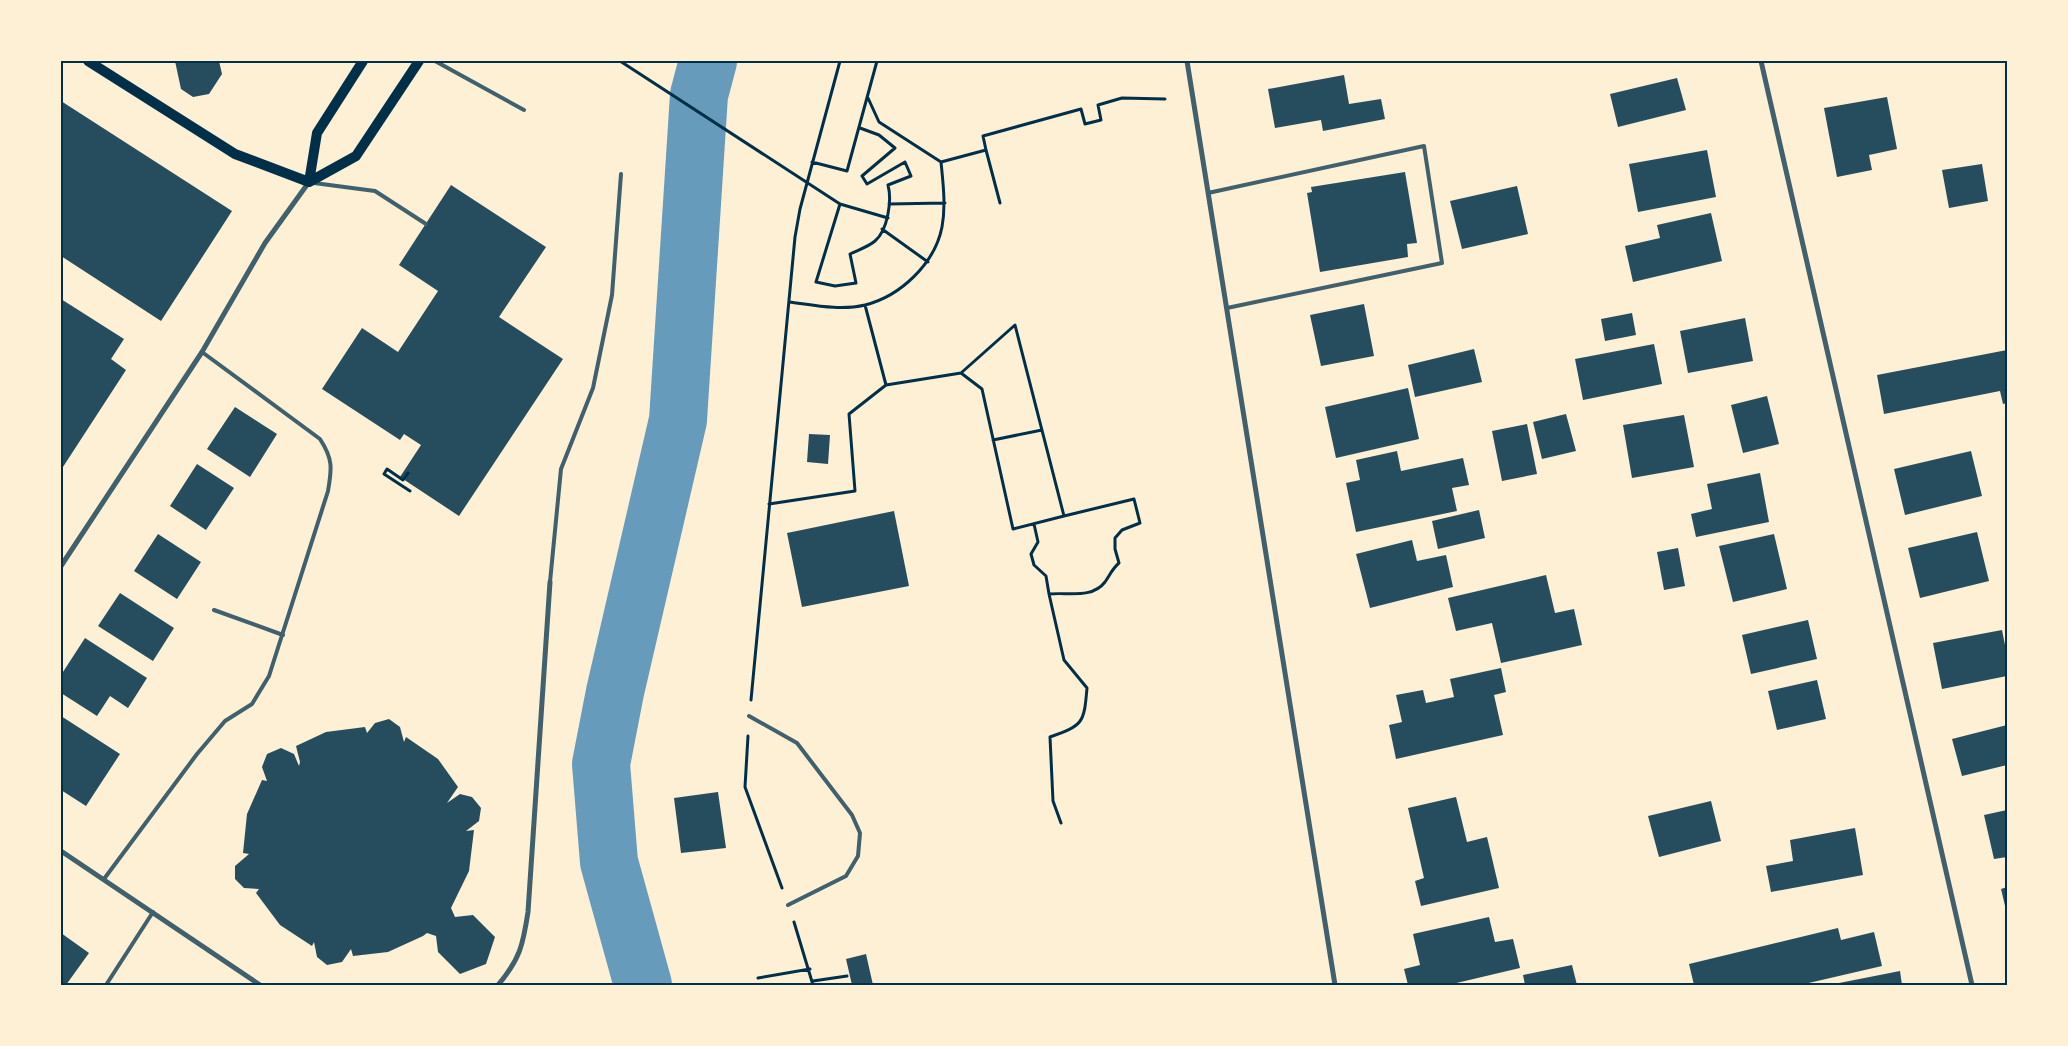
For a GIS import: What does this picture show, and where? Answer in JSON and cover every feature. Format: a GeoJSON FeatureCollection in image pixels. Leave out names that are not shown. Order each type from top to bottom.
{"type":"FeatureCollection","features":[{"type":"Feature","properties":{"kind":"main road"},"geometry":{"type":"LineString","coordinates":[[88,61],[236,154],[309,182],[356,156],[419,61]]}},
{"type":"Feature","properties":{"kind":"main road"},"geometry":{"type":"LineString","coordinates":[[309,182],[316,133],[363,61]]}},
{"type":"Feature","properties":{"kind":"street"},"geometry":{"type":"LineString","coordinates":[[1187,61],[1335,985]]}},
{"type":"Feature","properties":{"kind":"street"},"geometry":{"type":"LineString","coordinates":[[1762,61],[1972,985]]}},
{"type":"Feature","properties":{"kind":"street"},"geometry":{"type":"LineString","coordinates":[[61,566],[202,352],[265,243],[309,182]]}},
{"type":"Feature","properties":{"kind":"street"},"geometry":{"type":"LineString","coordinates":[[498,985],[519,956],[528,912],[550,582]]}},
{"type":"Feature","properties":{"kind":"street"},"geometry":{"type":"LineString","coordinates":[[61,851],[260,985]]}},
{"type":"Feature","properties":{"kind":"lane"},"geometry":{"type":"LineString","coordinates":[[435,61],[524,110]]}},
{"type":"Feature","properties":{"kind":"lane"},"geometry":{"type":"LineString","coordinates":[[1208,193],[1424,146],[1442,263],[1227,308]]}},
{"type":"Feature","properties":{"kind":"lane"},"geometry":{"type":"LineString","coordinates":[[550,582],[561,469],[593,388],[612,296],[621,174]]}},
{"type":"Feature","properties":{"kind":"lane"},"geometry":{"type":"LineString","coordinates":[[309,182],[375,191],[426,224]]}},
{"type":"Feature","properties":{"kind":"lane"},"geometry":{"type":"LineString","coordinates":[[104,879],[197,754],[226,721],[252,704],[269,676],[328,491],[332,467],[328,450],[320,439],[202,352]]}},
{"type":"Feature","properties":{"kind":"lane"},"geometry":{"type":"LineString","coordinates":[[214,610],[282,635]]}},
{"type":"Feature","properties":{"kind":"lane"},"geometry":{"type":"LineString","coordinates":[[749,716],[797,743],[852,815],[860,833],[858,856],[846,876],[788,905]]}},
{"type":"Feature","properties":{"kind":"lane"},"geometry":{"type":"LineString","coordinates":[[106,985],[153,912]]}},
{"type":"Feature","properties":{"kind":"path"},"geometry":{"type":"LineString","coordinates":[[620,61],[840,204],[888,218]]}},
{"type":"Feature","properties":{"kind":"path"},"geometry":{"type":"LineString","coordinates":[[840,61],[812,162],[795,237],[749,716],[745,786],[788,905],[813,983],[846,976]]}},
{"type":"Feature","properties":{"kind":"path"},"geometry":{"type":"LineString","coordinates":[[812,162],[847,171],[877,61]]}},
{"type":"Feature","properties":{"kind":"path"},"geometry":{"type":"LineString","coordinates":[[868,98],[879,122],[942,162],[986,150]]}},
{"type":"Feature","properties":{"kind":"path"},"geometry":{"type":"LineString","coordinates":[[1000,203],[983,136],[1081,109],[1085,124],[1102,120],[1098,105],[1122,98],[1165,99]]}},
{"type":"Feature","properties":{"kind":"path"},"geometry":{"type":"LineString","coordinates":[[840,204],[816,282],[835,286],[856,283],[850,254],[876,240],[888,218],[890,193],[888,185],[911,176],[905,162],[867,184],[862,176],[896,148],[879,135],[860,128]]}},
{"type":"Feature","properties":{"kind":"path"},"geometry":{"type":"LineString","coordinates":[[789,302],[830,307],[865,304],[902,289],[928,262],[942,228],[945,203],[942,162]]}},
{"type":"Feature","properties":{"kind":"path"},"geometry":{"type":"LineString","coordinates":[[889,204],[945,203]]}},
{"type":"Feature","properties":{"kind":"path"},"geometry":{"type":"LineString","coordinates":[[882,229],[928,262]]}},
{"type":"Feature","properties":{"kind":"path"},"geometry":{"type":"LineString","coordinates":[[865,304],[886,385]]}},
{"type":"Feature","properties":{"kind":"path"},"geometry":{"type":"LineString","coordinates":[[769,504],[855,491],[849,414],[886,385],[961,373],[1015,325],[1064,516]]}},
{"type":"Feature","properties":{"kind":"path"},"geometry":{"type":"LineString","coordinates":[[961,373],[982,389],[1013,529],[1134,499],[1140,523],[1122,530],[1115,538],[1118,563],[1111,569],[1105,582],[1090,592],[1049,594]]}},
{"type":"Feature","properties":{"kind":"path"},"geometry":{"type":"LineString","coordinates":[[993,440],[1042,430]]}},
{"type":"Feature","properties":{"kind":"path"},"geometry":{"type":"LineString","coordinates":[[408,473],[403,480],[387,469],[384,474],[410,491]]}},
{"type":"Feature","properties":{"kind":"path"},"geometry":{"type":"LineString","coordinates":[[1034,524],[1038,542],[1031,554],[1034,565],[1046,576],[1064,660],[1087,688],[1085,716],[1074,728],[1050,737],[1053,801],[1061,823]]}},
{"type":"Feature","properties":{"kind":"path"},"geometry":{"type":"LineString","coordinates":[[758,978],[810,969]]}},
{"type":"Feature","properties":{"kind":"building"},"geometry":{"type":"Polygon","coordinates":[[[175,61],[219,61],[222,74],[209,94],[193,97],[181,89],[175,61]]]}},
{"type":"Feature","properties":{"kind":"building"},"geometry":{"type":"Polygon","coordinates":[[[1344,75],[1349,104],[1381,99],[1385,119],[1323,131],[1321,120],[1275,128],[1268,89],[1344,75]]]}},
{"type":"Feature","properties":{"kind":"building"},"geometry":{"type":"Polygon","coordinates":[[[1677,78],[1686,110],[1618,127],[1610,94],[1677,78]]]}},
{"type":"Feature","properties":{"kind":"building"},"geometry":{"type":"Polygon","coordinates":[[[1887,97],[1897,149],[1869,155],[1872,170],[1837,177],[1824,108],[1887,97]]]}},
{"type":"Feature","properties":{"kind":"building"},"geometry":{"type":"Polygon","coordinates":[[[61,101],[232,211],[161,321],[61,256],[61,101]]]}},
{"type":"Feature","properties":{"kind":"building"},"geometry":{"type":"Polygon","coordinates":[[[1707,150],[1716,197],[1638,212],[1629,164],[1707,150]]]}},
{"type":"Feature","properties":{"kind":"building"},"geometry":{"type":"Polygon","coordinates":[[[1982,164],[1988,201],[1949,208],[1942,170],[1982,164]]]}},
{"type":"Feature","properties":{"kind":"building"},"geometry":{"type":"Polygon","coordinates":[[[1405,172],[1417,243],[1407,244],[1408,257],[1320,272],[1307,193],[1312,192],[1311,187],[1405,172]]]}},
{"type":"Feature","properties":{"kind":"building"},"geometry":{"type":"Polygon","coordinates":[[[451,185],[546,247],[499,317],[563,359],[459,516],[400,477],[421,445],[404,434],[400,440],[322,389],[362,328],[398,352],[438,291],[399,265],[451,185]]]}},
{"type":"Feature","properties":{"kind":"building"},"geometry":{"type":"Polygon","coordinates":[[[1517,186],[1528,234],[1462,249],[1450,201],[1517,186]]]}},
{"type":"Feature","properties":{"kind":"building"},"geometry":{"type":"Polygon","coordinates":[[[1711,213],[1722,261],[1633,282],[1625,246],[1660,238],[1657,225],[1711,213]]]}},
{"type":"Feature","properties":{"kind":"building"},"geometry":{"type":"Polygon","coordinates":[[[61,299],[124,339],[111,359],[126,370],[61,470],[61,299]]]}},
{"type":"Feature","properties":{"kind":"building"},"geometry":{"type":"Polygon","coordinates":[[[1364,304],[1374,356],[1321,366],[1310,315],[1364,304]]]}},
{"type":"Feature","properties":{"kind":"building"},"geometry":{"type":"Polygon","coordinates":[[[1632,313],[1636,335],[1605,341],[1601,319],[1632,313]]]}},
{"type":"Feature","properties":{"kind":"building"},"geometry":{"type":"Polygon","coordinates":[[[1745,318],[1753,361],[1688,373],[1680,331],[1745,318]]]}},
{"type":"Feature","properties":{"kind":"building"},"geometry":{"type":"Polygon","coordinates":[[[1654,344],[1662,384],[1583,400],[1575,359],[1654,344]]]}},
{"type":"Feature","properties":{"kind":"building"},"geometry":{"type":"Polygon","coordinates":[[[1474,349],[1482,382],[1415,397],[1408,365],[1474,349]]]}},
{"type":"Feature","properties":{"kind":"building"},"geometry":{"type":"Polygon","coordinates":[[[2007,350],[2007,403],[2003,404],[2000,391],[1884,414],[1877,375],[2007,350]]]}},
{"type":"Feature","properties":{"kind":"building"},"geometry":{"type":"Polygon","coordinates":[[[1408,388],[1419,439],[1336,458],[1325,407],[1408,388]]]}},
{"type":"Feature","properties":{"kind":"building"},"geometry":{"type":"Polygon","coordinates":[[[1767,396],[1779,444],[1743,453],[1731,405],[1767,396]]]}},
{"type":"Feature","properties":{"kind":"building"},"geometry":{"type":"Polygon","coordinates":[[[235,407],[277,434],[250,477],[207,449],[235,407]]]}},
{"type":"Feature","properties":{"kind":"building"},"geometry":{"type":"Polygon","coordinates":[[[1566,414],[1576,451],[1542,459],[1533,422],[1566,414]]]}},
{"type":"Feature","properties":{"kind":"building"},"geometry":{"type":"Polygon","coordinates":[[[1684,415],[1694,467],[1632,478],[1623,425],[1684,415]]]}},
{"type":"Feature","properties":{"kind":"building"},"geometry":{"type":"Polygon","coordinates":[[[1527,424],[1537,474],[1502,481],[1492,431],[1527,424]]]}},
{"type":"Feature","properties":{"kind":"building"},"geometry":{"type":"Polygon","coordinates":[[[809,434],[830,435],[828,464],[807,462],[809,434]]]}},
{"type":"Feature","properties":{"kind":"building"},"geometry":{"type":"Polygon","coordinates":[[[1397,451],[1401,471],[1463,458],[1469,485],[1452,488],[1457,511],[1356,532],[1346,483],[1360,480],[1356,460],[1397,451]]]}},
{"type":"Feature","properties":{"kind":"building"},"geometry":{"type":"Polygon","coordinates":[[[1971,451],[1982,496],[1905,515],[1894,469],[1971,451]]]}},
{"type":"Feature","properties":{"kind":"building"},"geometry":{"type":"Polygon","coordinates":[[[197,464],[234,488],[206,530],[170,506],[197,464]]]}},
{"type":"Feature","properties":{"kind":"building"},"geometry":{"type":"Polygon","coordinates":[[[1760,473],[1769,522],[1696,537],[1691,514],[1712,509],[1707,484],[1760,473]]]}},
{"type":"Feature","properties":{"kind":"building"},"geometry":{"type":"Polygon","coordinates":[[[1479,510],[1485,538],[1438,549],[1432,521],[1479,510]]]}},
{"type":"Feature","properties":{"kind":"building"},"geometry":{"type":"Polygon","coordinates":[[[894,511],[909,586],[802,607],[787,533],[894,511]]]}},
{"type":"Feature","properties":{"kind":"building"},"geometry":{"type":"Polygon","coordinates":[[[1977,532],[1989,581],[1920,598],[1908,548],[1977,532]]]}},
{"type":"Feature","properties":{"kind":"building"},"geometry":{"type":"Polygon","coordinates":[[[158,534],[201,562],[177,599],[134,571],[158,534]]]}},
{"type":"Feature","properties":{"kind":"building"},"geometry":{"type":"Polygon","coordinates":[[[1774,534],[1787,589],[1733,602],[1719,546],[1774,534]]]}},
{"type":"Feature","properties":{"kind":"building"},"geometry":{"type":"Polygon","coordinates":[[[1412,540],[1417,561],[1446,555],[1453,587],[1370,608],[1356,554],[1412,540]]]}},
{"type":"Feature","properties":{"kind":"building"},"geometry":{"type":"Polygon","coordinates":[[[1678,548],[1685,586],[1664,590],[1657,552],[1678,548]]]}},
{"type":"Feature","properties":{"kind":"building"},"geometry":{"type":"Polygon","coordinates":[[[1546,575],[1555,613],[1574,609],[1582,645],[1501,663],[1492,623],[1456,631],[1448,598],[1546,575]]]}},
{"type":"Feature","properties":{"kind":"building"},"geometry":{"type":"Polygon","coordinates":[[[120,593],[174,628],[153,661],[98,626],[120,593]]]}},
{"type":"Feature","properties":{"kind":"building"},"geometry":{"type":"Polygon","coordinates":[[[1808,620],[1817,659],[1751,674],[1742,635],[1808,620]]]}},
{"type":"Feature","properties":{"kind":"building"},"geometry":{"type":"Polygon","coordinates":[[[2002,630],[2007,655],[2007,676],[1942,689],[1933,643],[2002,630]]]}},
{"type":"Feature","properties":{"kind":"building"},"geometry":{"type":"Polygon","coordinates":[[[85,638],[147,678],[128,708],[110,696],[97,716],[61,693],[61,675],[85,638]]]}},
{"type":"Feature","properties":{"kind":"building"},"geometry":{"type":"Polygon","coordinates":[[[1501,668],[1506,692],[1494,695],[1503,735],[1396,759],[1389,725],[1402,722],[1396,695],[1423,690],[1426,703],[1454,697],[1450,679],[1501,668]]]}},
{"type":"Feature","properties":{"kind":"building"},"geometry":{"type":"Polygon","coordinates":[[[1817,680],[1826,719],[1777,730],[1768,691],[1817,680]]]}},
{"type":"Feature","properties":{"kind":"building"},"geometry":{"type":"Polygon","coordinates":[[[61,716],[120,754],[86,806],[61,790],[61,716]]]}},
{"type":"Feature","properties":{"kind":"building"},"geometry":{"type":"Polygon","coordinates":[[[389,719],[400,727],[404,742],[406,737],[438,759],[458,787],[447,803],[460,794],[472,797],[481,808],[479,821],[466,831],[474,830],[469,871],[451,908],[455,917],[473,915],[495,937],[486,964],[460,974],[438,952],[436,936],[427,933],[388,952],[353,956],[351,949],[342,962],[327,965],[317,957],[314,942],[312,946],[280,925],[256,893],[259,889],[244,888],[235,879],[235,866],[249,854],[243,853],[247,814],[262,780],[267,781],[262,767],[267,754],[281,748],[294,754],[299,766],[300,762],[296,746],[326,732],[365,727],[367,733],[375,723],[389,719]]]}},
{"type":"Feature","properties":{"kind":"building"},"geometry":{"type":"Polygon","coordinates":[[[2007,725],[2007,765],[1962,776],[1952,739],[2007,725]]]}},
{"type":"Feature","properties":{"kind":"building"},"geometry":{"type":"Polygon","coordinates":[[[718,792],[726,848],[681,853],[674,798],[718,792]]]}},
{"type":"Feature","properties":{"kind":"building"},"geometry":{"type":"Polygon","coordinates":[[[1456,797],[1467,842],[1487,837],[1499,888],[1421,906],[1415,881],[1424,878],[1408,808],[1456,797]]]}},
{"type":"Feature","properties":{"kind":"building"},"geometry":{"type":"Polygon","coordinates":[[[1711,801],[1721,841],[1659,857],[1648,816],[1711,801]]]}},
{"type":"Feature","properties":{"kind":"building"},"geometry":{"type":"Polygon","coordinates":[[[2007,810],[2007,857],[1994,859],[1984,815],[2007,810]]]}},
{"type":"Feature","properties":{"kind":"building"},"geometry":{"type":"Polygon","coordinates":[[[1855,828],[1863,875],[1771,892],[1766,866],[1793,861],[1790,840],[1855,828]]]}},
{"type":"Feature","properties":{"kind":"building"},"geometry":{"type":"Polygon","coordinates":[[[2007,887],[2007,910],[2006,910],[2001,889],[2007,887]]]}},
{"type":"Feature","properties":{"kind":"building"},"geometry":{"type":"Polygon","coordinates":[[[1489,917],[1495,942],[1513,939],[1520,968],[1448,985],[1408,985],[1404,969],[1420,965],[1413,934],[1489,917]]]}},
{"type":"Feature","properties":{"kind":"building"},"geometry":{"type":"Polygon","coordinates":[[[1838,928],[1841,940],[1874,932],[1882,966],[1800,985],[1694,985],[1689,964],[1838,928]]]}},
{"type":"Feature","properties":{"kind":"building"},"geometry":{"type":"Polygon","coordinates":[[[61,933],[89,953],[66,985],[61,985],[61,933]]]}},
{"type":"Feature","properties":{"kind":"building"},"geometry":{"type":"Polygon","coordinates":[[[866,954],[873,985],[852,985],[846,959],[866,954]]]}},
{"type":"Feature","properties":{"kind":"building"},"geometry":{"type":"Polygon","coordinates":[[[1572,965],[1577,985],[1525,985],[1523,975],[1572,965]]]}},
{"type":"Feature","properties":{"kind":"building"},"geometry":{"type":"Polygon","coordinates":[[[1900,971],[1902,985],[1834,985],[1834,984],[1900,971]]]}},
{"type":"Feature","properties":{"kind":"waterway"},"geometry":{"type":"LineString","coordinates":[[643,985],[609,862],[601,764],[615,692],[678,420],[699,95],[708,61]]}}]}
